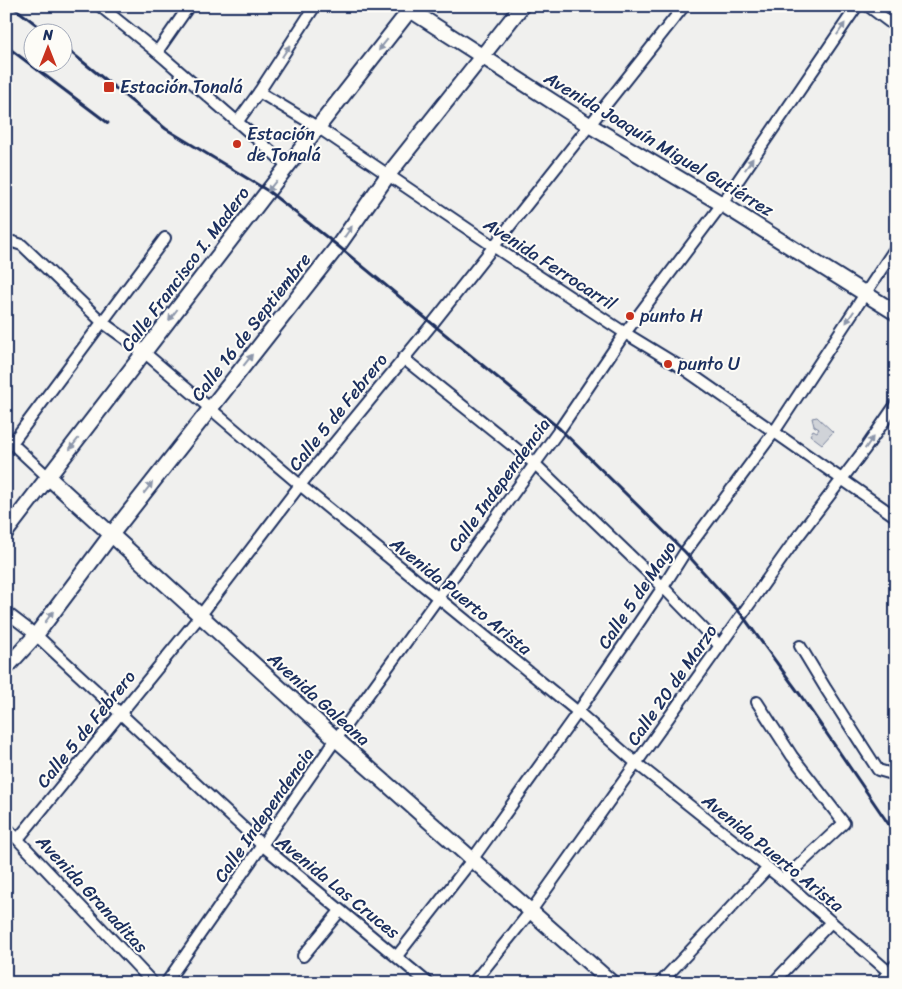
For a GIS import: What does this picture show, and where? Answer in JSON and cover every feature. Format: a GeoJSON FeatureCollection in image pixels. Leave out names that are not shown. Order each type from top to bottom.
{"type":"FeatureCollection","features":[{"type":"Feature","properties":{"kind":"main road","name":"Calle 16 de Septiembre"},"geometry":{"type":"LineString","coordinates":[[6,668],[36,634],[110,535],[338,246],[388,175],[522,6]]}},
{"type":"Feature","properties":{"kind":"main road","name":"Avenida Joaquín Miguel Gutiérrez"},"geometry":{"type":"LineString","coordinates":[[409,8],[589,125],[722,204],[896,313]]}},
{"type":"Feature","properties":{"kind":"main road","name":"Calle Francisco I. Madero"},"geometry":{"type":"LineString","coordinates":[[6,532],[319,128],[409,8]]}},
{"type":"Feature","properties":{"kind":"main road","name":"Avenida Galeana"},"geometry":{"type":"LineString","coordinates":[[48,477],[336,739],[612,983]]}},
{"type":"Feature","properties":{"kind":"street"},"geometry":{"type":"LineString","coordinates":[[100,6],[157,52],[288,166]]}},
{"type":"Feature","properties":{"kind":"street"},"geometry":{"type":"LineString","coordinates":[[157,52],[189,6]]}},
{"type":"Feature","properties":{"kind":"street"},"geometry":{"type":"LineString","coordinates":[[238,121],[315,6]]}},
{"type":"Feature","properties":{"kind":"street","name":"Calle 5 de Febrero"},"geometry":{"type":"LineString","coordinates":[[18,839],[200,616],[300,485],[433,323],[684,6]]}},
{"type":"Feature","properties":{"kind":"street","name":"Calle Independencia"},"geometry":{"type":"LineString","coordinates":[[166,983],[336,739],[560,429],[626,333],[722,204],[857,6]]}},
{"type":"Feature","properties":{"kind":"street"},"geometry":{"type":"LineString","coordinates":[[868,6],[896,26]]}},
{"type":"Feature","properties":{"kind":"street","name":"Avenida Ferrocarril"},"geometry":{"type":"LineString","coordinates":[[259,92],[319,128],[493,246],[684,369],[896,517]]}},
{"type":"Feature","properties":{"kind":"street"},"geometry":{"type":"LineString","coordinates":[[9,440],[165,238]]}},
{"type":"Feature","properties":{"kind":"street","name":"Avenida Puerto Arista"},"geometry":{"type":"LineString","coordinates":[[10,242],[22,245],[102,322],[145,353],[300,485],[578,712],[636,763],[783,880],[889,974]]}},
{"type":"Feature","properties":{"kind":"street","name":"Calle 5 de Mayo"},"geometry":{"type":"LineString","coordinates":[[397,956],[472,860],[578,712],[685,552],[774,432],[896,246]]}},
{"type":"Feature","properties":{"kind":"street"},"geometry":{"type":"LineString","coordinates":[[404,358],[534,463],[663,587],[720,646]]}},
{"type":"Feature","properties":{"kind":"street","name":"Calle 20 de Marzo"},"geometry":{"type":"LineString","coordinates":[[473,983],[531,911],[793,543],[865,449],[896,404]]}},
{"type":"Feature","properties":{"kind":"street","name":"Avenida Galeana"},"geometry":{"type":"LineString","coordinates":[[9,440],[48,477]]}},
{"type":"Feature","properties":{"kind":"street","name":"Avenida Las Cruces"},"geometry":{"type":"LineString","coordinates":[[6,612],[36,634],[263,846],[428,983]]}},
{"type":"Feature","properties":{"kind":"street"},"geometry":{"type":"LineString","coordinates":[[800,646],[878,770],[896,775]]}},
{"type":"Feature","properties":{"kind":"street"},"geometry":{"type":"LineString","coordinates":[[757,702],[792,756],[844,823],[783,880]]}},
{"type":"Feature","properties":{"kind":"street","name":"Avenida Granaditas"},"geometry":{"type":"LineString","coordinates":[[6,827],[153,983]]}},
{"type":"Feature","properties":{"kind":"street"},"geometry":{"type":"LineString","coordinates":[[660,983],[768,868]]}},
{"type":"Feature","properties":{"kind":"street"},"geometry":{"type":"LineString","coordinates":[[303,956],[340,911]]}},
{"type":"Feature","properties":{"kind":"street"},"geometry":{"type":"LineString","coordinates":[[773,983],[831,922]]}},
{"type":"Feature","properties":{"kind":"shaded area"},"geometry":{"type":"Polygon","coordinates":[[[817,417],[833,432],[822,444],[810,435],[813,430],[817,432],[819,429],[814,426],[812,418],[817,417]]]}},
{"type":"Feature","properties":{"kind":"railway"},"geometry":{"type":"LineString","coordinates":[[12,6],[33,22]]}},
{"type":"Feature","properties":{"kind":"railway"},"geometry":{"type":"LineString","coordinates":[[6,46],[108,123]]}},
{"type":"Feature","properties":{"kind":"railway"},"geometry":{"type":"LineString","coordinates":[[72,53],[166,129],[268,191],[338,246],[560,429],[685,552],[742,615],[801,696],[896,835]]}},
{"type":"Feature","properties":{"kind":"place","name":"Estación Tonalá"},"geometry":{"type":"Point","coordinates":[109,87]}},
{"type":"Feature","properties":{"kind":"place","name":"Estación de Tonalá"},"geometry":{"type":"Point","coordinates":[237,144]}},
{"type":"Feature","properties":{"kind":"place","name":"punto H"},"geometry":{"type":"Point","coordinates":[630,316]}},
{"type":"Feature","properties":{"kind":"place","name":"punto U"},"geometry":{"type":"Point","coordinates":[668,364]}}]}
